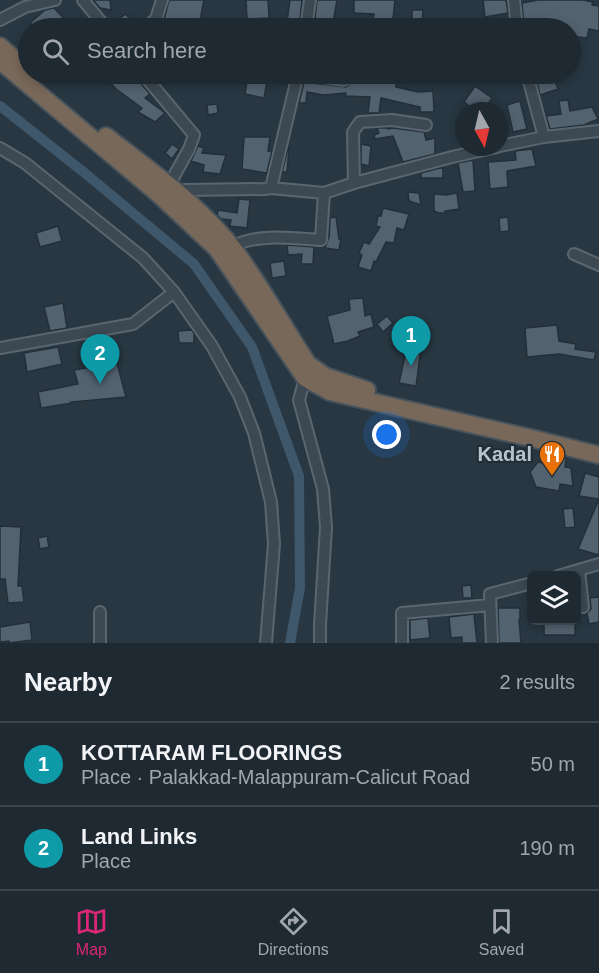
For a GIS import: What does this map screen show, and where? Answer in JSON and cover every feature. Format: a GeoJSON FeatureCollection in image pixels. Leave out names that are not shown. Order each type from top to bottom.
{"type":"FeatureCollection","features":[{"type":"Feature","properties":{"kind":"highway"},"geometry":{"type":"LineString","coordinates":[[0,46],[18,62]]}},
{"type":"Feature","properties":{"kind":"highway"},"geometry":{"type":"LineString","coordinates":[[0,61],[18,76]]}},
{"type":"Feature","properties":{"kind":"highway"},"geometry":{"type":"LineString","coordinates":[[27,84],[156,192],[217,249],[308,373],[330,392],[599,455]]}},
{"type":"Feature","properties":{"kind":"highway"},"geometry":{"type":"LineString","coordinates":[[44,84],[173,189],[217,231],[258,285],[308,364],[308,373]]}},
{"type":"Feature","properties":{"kind":"highway"},"geometry":{"type":"LineString","coordinates":[[308,373],[325,376],[355,387],[599,444]]}},
{"type":"Feature","properties":{"kind":"street"},"geometry":{"type":"LineString","coordinates":[[0,20],[21,3],[55,0]]}},
{"type":"Feature","properties":{"kind":"street"},"geometry":{"type":"LineString","coordinates":[[83,0],[98,18]]}},
{"type":"Feature","properties":{"kind":"street"},"geometry":{"type":"LineString","coordinates":[[156,18],[162,0]]}},
{"type":"Feature","properties":{"kind":"street"},"geometry":{"type":"LineString","coordinates":[[307,18],[310,0]]}},
{"type":"Feature","properties":{"kind":"street"},"geometry":{"type":"LineString","coordinates":[[514,0],[516,18]]}},
{"type":"Feature","properties":{"kind":"street"},"geometry":{"type":"LineString","coordinates":[[151,84],[194,135],[173,189],[271,188],[324,193],[457,156]]}},
{"type":"Feature","properties":{"kind":"street"},"geometry":{"type":"LineString","coordinates":[[271,188],[297,84]]}},
{"type":"Feature","properties":{"kind":"street"},"geometry":{"type":"LineString","coordinates":[[530,84],[544,137]]}},
{"type":"Feature","properties":{"kind":"street"},"geometry":{"type":"LineString","coordinates":[[354,183],[353,132],[360,122],[392,120],[426,124]]}},
{"type":"Feature","properties":{"kind":"street"},"geometry":{"type":"LineString","coordinates":[[509,145],[544,137],[599,131]]}},
{"type":"Feature","properties":{"kind":"street"},"geometry":{"type":"LineString","coordinates":[[0,148],[25,163],[142,258],[174,292],[217,356],[240,397],[254,433],[271,502],[274,544],[266,643]]}},
{"type":"Feature","properties":{"kind":"street"},"geometry":{"type":"LineString","coordinates":[[231,247],[240,242],[273,237],[321,240],[324,193]]}},
{"type":"Feature","properties":{"kind":"street"},"geometry":{"type":"LineString","coordinates":[[574,254],[599,265]]}},
{"type":"Feature","properties":{"kind":"street"},"geometry":{"type":"LineString","coordinates":[[0,348],[133,324],[174,292]]}},
{"type":"Feature","properties":{"kind":"street"},"geometry":{"type":"LineString","coordinates":[[308,373],[299,400],[323,489],[326,527],[320,643]]}},
{"type":"Feature","properties":{"kind":"street"},"geometry":{"type":"LineString","coordinates":[[576,571],[599,564]]}},
{"type":"Feature","properties":{"kind":"street"},"geometry":{"type":"LineString","coordinates":[[579,570],[583,607]]}},
{"type":"Feature","properties":{"kind":"street"},"geometry":{"type":"LineString","coordinates":[[492,643],[490,594],[527,584]]}},
{"type":"Feature","properties":{"kind":"street"},"geometry":{"type":"LineString","coordinates":[[402,643],[402,613],[490,605]]}},
{"type":"Feature","properties":{"kind":"street"},"geometry":{"type":"LineString","coordinates":[[100,612],[100,643]]}},
{"type":"Feature","properties":{"kind":"building"},"geometry":{"type":"Polygon","coordinates":[[[93,0],[110,0],[111,10],[100,8],[93,0]]]}},
{"type":"Feature","properties":{"kind":"building"},"geometry":{"type":"Polygon","coordinates":[[[169,0],[204,0],[200,18],[164,18],[169,0]]]}},
{"type":"Feature","properties":{"kind":"building"},"geometry":{"type":"Polygon","coordinates":[[[246,0],[268,0],[269,18],[247,18],[246,0]]]}},
{"type":"Feature","properties":{"kind":"building"},"geometry":{"type":"Polygon","coordinates":[[[290,0],[302,0],[300,18],[287,18],[290,0]]]}},
{"type":"Feature","properties":{"kind":"building"},"geometry":{"type":"Polygon","coordinates":[[[317,0],[337,0],[334,18],[315,18],[317,0]]]}},
{"type":"Feature","properties":{"kind":"building"},"geometry":{"type":"Polygon","coordinates":[[[354,0],[395,0],[393,18],[373,18],[374,14],[354,13],[354,0]]]}},
{"type":"Feature","properties":{"kind":"building"},"geometry":{"type":"Polygon","coordinates":[[[483,0],[506,0],[508,13],[485,17],[483,0]]]}},
{"type":"Feature","properties":{"kind":"building"},"geometry":{"type":"Polygon","coordinates":[[[538,0],[593,2],[592,5],[599,6],[599,31],[589,29],[587,38],[581,37],[581,18],[523,18],[522,3],[538,0]]]}},
{"type":"Feature","properties":{"kind":"building"},"geometry":{"type":"Polygon","coordinates":[[[54,8],[64,18],[36,18],[45,10],[54,8]]]}},
{"type":"Feature","properties":{"kind":"building"},"geometry":{"type":"Polygon","coordinates":[[[412,10],[423,10],[422,18],[412,18],[412,10]]]}},
{"type":"Feature","properties":{"kind":"building"},"geometry":{"type":"Polygon","coordinates":[[[112,84],[141,84],[150,94],[145,98],[165,113],[155,122],[138,112],[142,108],[112,84]]]}},
{"type":"Feature","properties":{"kind":"building"},"geometry":{"type":"Polygon","coordinates":[[[246,84],[267,84],[264,98],[245,94],[246,84]]]}},
{"type":"Feature","properties":{"kind":"building"},"geometry":{"type":"Polygon","coordinates":[[[304,84],[346,87],[350,84],[396,84],[396,87],[418,92],[433,91],[434,112],[420,112],[420,107],[381,98],[379,113],[368,113],[370,97],[345,96],[346,93],[323,95],[307,92],[306,103],[299,103],[304,84]]]}},
{"type":"Feature","properties":{"kind":"building"},"geometry":{"type":"Polygon","coordinates":[[[537,84],[556,84],[558,89],[540,95],[537,84]]]}},
{"type":"Feature","properties":{"kind":"building"},"geometry":{"type":"Polygon","coordinates":[[[475,86],[492,98],[489,102],[464,102],[475,86]]]}},
{"type":"Feature","properties":{"kind":"building"},"geometry":{"type":"Polygon","coordinates":[[[568,100],[570,111],[592,107],[598,119],[584,125],[550,129],[546,116],[561,114],[559,101],[568,100]]]}},
{"type":"Feature","properties":{"kind":"building"},"geometry":{"type":"Polygon","coordinates":[[[520,101],[527,129],[513,132],[509,104],[520,101]]]}},
{"type":"Feature","properties":{"kind":"building"},"geometry":{"type":"Polygon","coordinates":[[[217,104],[218,113],[208,115],[207,105],[217,104]]]}},
{"type":"Feature","properties":{"kind":"building"},"geometry":{"type":"Polygon","coordinates":[[[377,128],[424,132],[426,140],[435,138],[435,154],[403,162],[393,136],[375,139],[374,135],[379,133],[377,128]]]}},
{"type":"Feature","properties":{"kind":"building"},"geometry":{"type":"Polygon","coordinates":[[[244,137],[270,137],[268,151],[272,151],[266,173],[242,169],[244,137]]]}},
{"type":"Feature","properties":{"kind":"building"},"geometry":{"type":"Polygon","coordinates":[[[172,144],[179,149],[172,159],[165,153],[172,144]]]}},
{"type":"Feature","properties":{"kind":"building"},"geometry":{"type":"Polygon","coordinates":[[[361,144],[371,146],[369,166],[361,164],[361,144]]]}},
{"type":"Feature","properties":{"kind":"building"},"geometry":{"type":"Polygon","coordinates":[[[198,146],[204,148],[202,153],[226,155],[220,174],[203,172],[204,165],[191,161],[198,146]]]}},
{"type":"Feature","properties":{"kind":"building"},"geometry":{"type":"Polygon","coordinates":[[[288,148],[287,172],[282,172],[288,148]]]}},
{"type":"Feature","properties":{"kind":"building"},"geometry":{"type":"Polygon","coordinates":[[[532,149],[536,166],[507,171],[508,187],[490,189],[488,162],[516,160],[515,151],[532,149]]]}},
{"type":"Feature","properties":{"kind":"building"},"geometry":{"type":"Polygon","coordinates":[[[473,160],[475,191],[463,192],[458,163],[473,160]]]}},
{"type":"Feature","properties":{"kind":"building"},"geometry":{"type":"Polygon","coordinates":[[[443,167],[443,178],[421,178],[421,173],[443,167]]]}},
{"type":"Feature","properties":{"kind":"building"},"geometry":{"type":"Polygon","coordinates":[[[408,192],[419,193],[421,205],[409,201],[408,192]]]}},
{"type":"Feature","properties":{"kind":"building"},"geometry":{"type":"Polygon","coordinates":[[[457,193],[459,209],[445,211],[446,213],[434,211],[434,194],[457,193]]]}},
{"type":"Feature","properties":{"kind":"building"},"geometry":{"type":"Polygon","coordinates":[[[239,199],[250,200],[247,228],[230,226],[231,220],[221,219],[217,215],[218,210],[237,213],[239,199]]]}},
{"type":"Feature","properties":{"kind":"building"},"geometry":{"type":"Polygon","coordinates":[[[383,208],[409,214],[404,230],[397,228],[394,243],[386,242],[376,262],[374,261],[371,271],[358,267],[362,255],[359,253],[364,242],[369,244],[380,227],[376,226],[383,208]]]}},
{"type":"Feature","properties":{"kind":"building"},"geometry":{"type":"Polygon","coordinates":[[[336,217],[339,239],[341,239],[339,250],[325,248],[329,237],[330,218],[336,217]]]}},
{"type":"Feature","properties":{"kind":"building"},"geometry":{"type":"Polygon","coordinates":[[[508,217],[509,231],[500,232],[499,218],[508,217]]]}},
{"type":"Feature","properties":{"kind":"building"},"geometry":{"type":"Polygon","coordinates":[[[58,226],[62,241],[40,247],[36,233],[58,226]]]}},
{"type":"Feature","properties":{"kind":"building"},"geometry":{"type":"Polygon","coordinates":[[[287,245],[314,247],[313,264],[301,264],[302,254],[288,255],[287,245]]]}},
{"type":"Feature","properties":{"kind":"building"},"geometry":{"type":"Polygon","coordinates":[[[284,261],[286,276],[272,278],[270,263],[284,261]]]}},
{"type":"Feature","properties":{"kind":"building"},"geometry":{"type":"Polygon","coordinates":[[[363,298],[365,316],[371,314],[374,327],[358,332],[360,336],[334,344],[327,316],[350,310],[349,299],[363,298]]]}},
{"type":"Feature","properties":{"kind":"building"},"geometry":{"type":"Polygon","coordinates":[[[63,303],[67,328],[50,331],[44,307],[63,303]]]}},
{"type":"Feature","properties":{"kind":"building"},"geometry":{"type":"Polygon","coordinates":[[[387,316],[393,323],[383,332],[377,324],[387,316]]]}},
{"type":"Feature","properties":{"kind":"building"},"geometry":{"type":"Polygon","coordinates":[[[557,325],[559,341],[576,344],[575,349],[596,352],[594,360],[559,354],[527,357],[525,328],[557,325]]]}},
{"type":"Feature","properties":{"kind":"building"},"geometry":{"type":"Polygon","coordinates":[[[192,330],[194,343],[179,343],[178,331],[192,330]]]}},
{"type":"Feature","properties":{"kind":"building"},"geometry":{"type":"Polygon","coordinates":[[[58,347],[62,364],[27,372],[24,353],[58,347]]]}},
{"type":"Feature","properties":{"kind":"building"},"geometry":{"type":"Polygon","coordinates":[[[407,347],[421,348],[416,386],[399,383],[407,347]]]}},
{"type":"Feature","properties":{"kind":"building"},"geometry":{"type":"Polygon","coordinates":[[[117,363],[126,397],[71,402],[41,408],[38,392],[78,384],[74,370],[117,363]]]}},
{"type":"Feature","properties":{"kind":"building","name":"Kadal"},"geometry":{"type":"Polygon","coordinates":[[[555,455],[566,458],[565,467],[571,468],[573,486],[560,484],[559,491],[536,487],[530,472],[538,462],[554,465],[555,455]]]}},
{"type":"Feature","properties":{"kind":"building"},"geometry":{"type":"Polygon","coordinates":[[[585,473],[599,477],[599,499],[579,496],[585,473]]]}},
{"type":"Feature","properties":{"kind":"building"},"geometry":{"type":"Polygon","coordinates":[[[599,499],[599,555],[578,549],[599,499]]]}},
{"type":"Feature","properties":{"kind":"building"},"geometry":{"type":"Polygon","coordinates":[[[573,508],[575,527],[565,528],[563,509],[573,508]]]}},
{"type":"Feature","properties":{"kind":"building"},"geometry":{"type":"Polygon","coordinates":[[[0,526],[21,527],[18,586],[22,586],[24,602],[8,603],[5,579],[0,579],[0,526]]]}},
{"type":"Feature","properties":{"kind":"building"},"geometry":{"type":"Polygon","coordinates":[[[47,536],[49,547],[40,549],[38,538],[47,536]]]}},
{"type":"Feature","properties":{"kind":"building"},"geometry":{"type":"Polygon","coordinates":[[[471,585],[472,598],[463,598],[462,586],[471,585]]]}},
{"type":"Feature","properties":{"kind":"building"},"geometry":{"type":"Polygon","coordinates":[[[599,597],[599,622],[589,624],[587,613],[591,609],[590,598],[599,597]]]}},
{"type":"Feature","properties":{"kind":"building"},"geometry":{"type":"Polygon","coordinates":[[[498,608],[520,608],[521,643],[499,643],[498,608]]]}},
{"type":"Feature","properties":{"kind":"building"},"geometry":{"type":"Polygon","coordinates":[[[474,614],[477,643],[462,643],[462,637],[451,638],[449,617],[474,614]]]}},
{"type":"Feature","properties":{"kind":"building"},"geometry":{"type":"Polygon","coordinates":[[[428,618],[430,638],[410,640],[410,620],[428,618]]]}},
{"type":"Feature","properties":{"kind":"building"},"geometry":{"type":"Polygon","coordinates":[[[30,622],[32,640],[0,642],[0,627],[30,622]]]}},
{"type":"Feature","properties":{"kind":"building"},"geometry":{"type":"Polygon","coordinates":[[[544,625],[575,625],[575,635],[544,635],[544,625]]]}},
{"type":"Feature","properties":{"kind":"waterway"},"geometry":{"type":"LineString","coordinates":[[0,106],[194,264],[252,347],[299,476],[300,588],[290,643]]}},
{"type":"Feature","properties":{"kind":"place","name":"KOTTARAM FLOORINGS"},"geometry":{"type":"Point","coordinates":[411,366]}},
{"type":"Feature","properties":{"kind":"place","name":"Land Links"},"geometry":{"type":"Point","coordinates":[100,384]}},
{"type":"Feature","properties":{"kind":"place","name":"Kadal"},"geometry":{"type":"Point","coordinates":[552,477]}}]}
